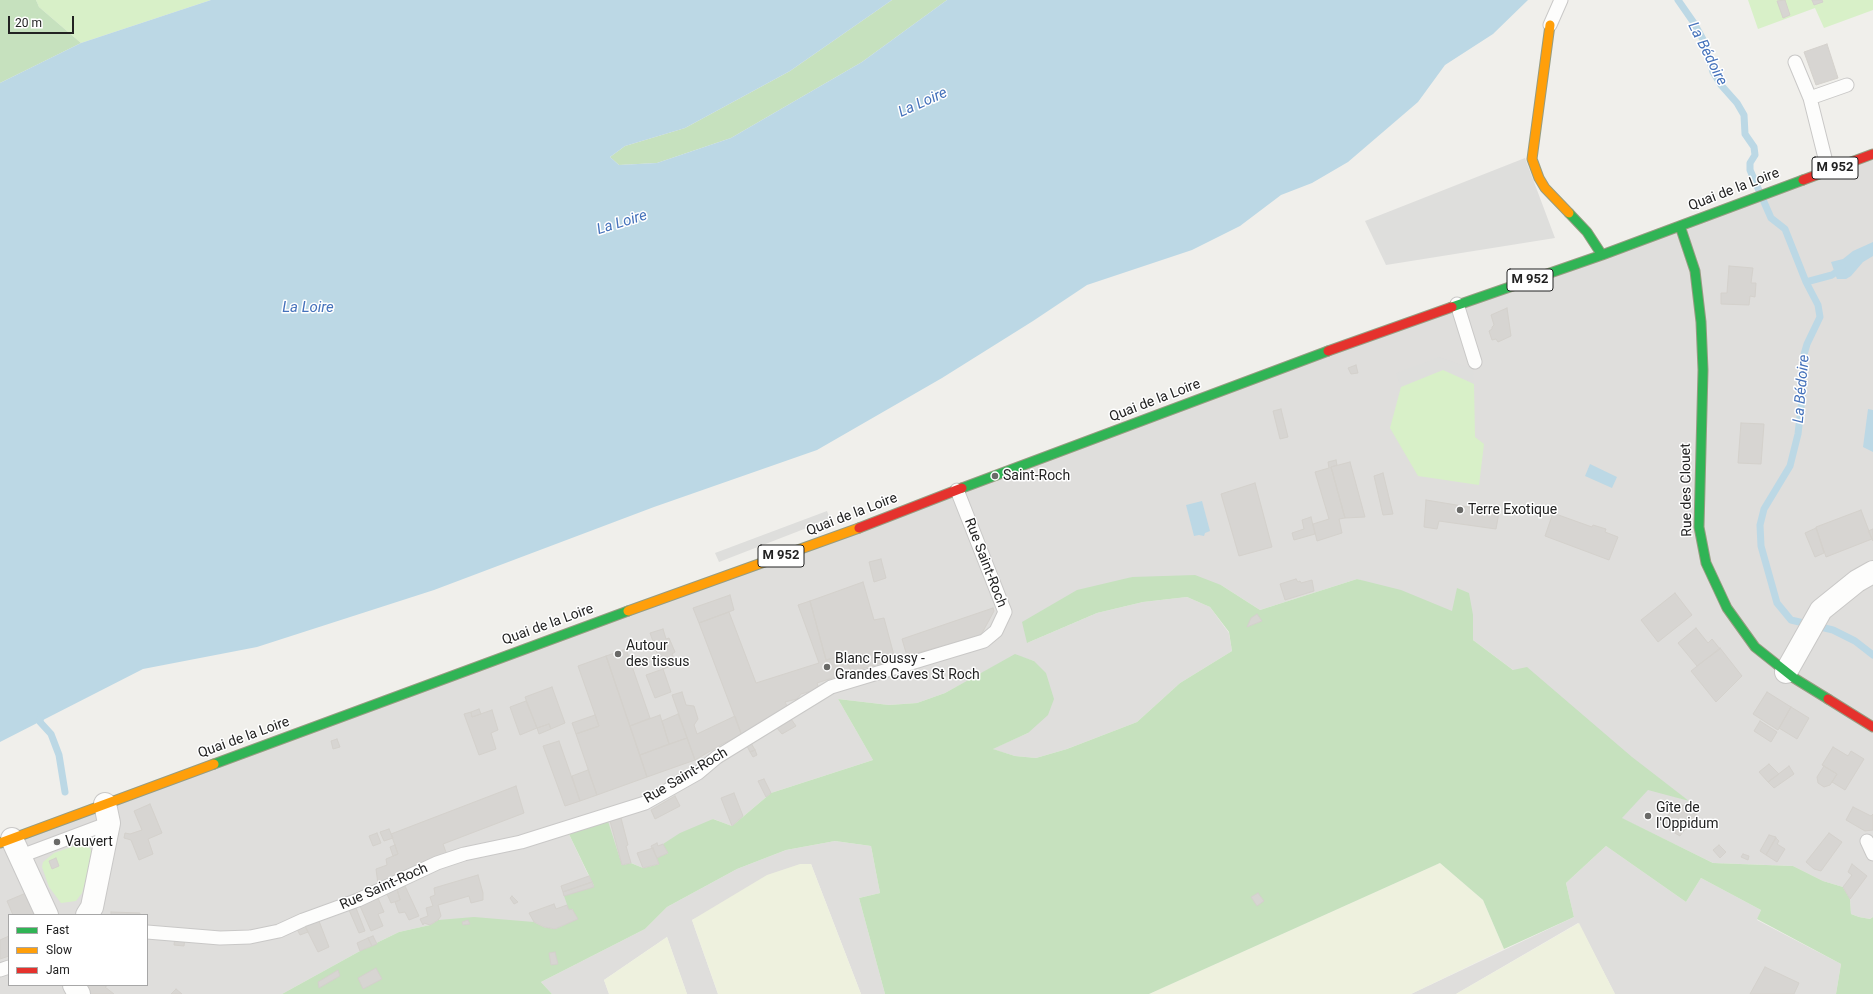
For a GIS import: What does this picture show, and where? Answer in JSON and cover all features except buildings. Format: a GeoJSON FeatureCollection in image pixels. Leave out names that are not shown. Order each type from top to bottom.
{"type":"FeatureCollection","features":[{"type":"Feature","properties":{"kind":"main road"},"geometry":{"type":"LineString","coordinates":[[1550,25],[1532,158],[1539,178],[1545,188],[1568,210],[1587,232],[1602,255]]}},
{"type":"Feature","properties":{"kind":"main road","name":"Quai de la Loire"},"geometry":{"type":"LineString","coordinates":[[1680,226],[1873,154]]}},
{"type":"Feature","properties":{"kind":"main road","name":"M 952"},"geometry":{"type":"LineString","coordinates":[[1602,255],[1680,226]]}},
{"type":"Feature","properties":{"kind":"main road","name":"Rue des Clouet"},"geometry":{"type":"LineString","coordinates":[[1680,226],[1695,271],[1701,322],[1703,370],[1699,527],[1706,563],[1727,608],[1755,647],[1786,672],[1873,727]]}},
{"type":"Feature","properties":{"kind":"main road","name":"Quai de la Loire"},"geometry":{"type":"LineString","coordinates":[[11,846],[107,814],[709,581],[828,540],[957,490],[1457,304],[1602,255]]}},
{"type":"Feature","properties":{"kind":"street"},"geometry":{"type":"LineString","coordinates":[[1786,672],[1821,610],[1857,581],[1873,572]]}},
{"type":"Feature","properties":{"kind":"street"},"geometry":{"type":"LineString","coordinates":[[87,914],[92,907],[107,814]]}},
{"type":"Feature","properties":{"kind":"street"},"geometry":{"type":"LineString","coordinates":[[11,846],[46,914]]}},
{"type":"Feature","properties":{"kind":"lane"},"geometry":{"type":"LineString","coordinates":[[1550,25],[1561,0]]}},
{"type":"Feature","properties":{"kind":"lane"},"geometry":{"type":"LineString","coordinates":[[1795,62],[1810,98],[1828,170]]}},
{"type":"Feature","properties":{"kind":"lane"},"geometry":{"type":"LineString","coordinates":[[1810,98],[1847,85]]}},
{"type":"Feature","properties":{"kind":"lane"},"geometry":{"type":"LineString","coordinates":[[1457,304],[1475,362]]}},
{"type":"Feature","properties":{"kind":"lane","name":"Rue Saint-Roch"},"geometry":{"type":"LineString","coordinates":[[148,932],[220,938],[250,937],[279,931],[303,920],[358,900],[437,863],[464,854],[521,842],[645,803],[698,773],[718,757],[830,687],[984,641],[996,632],[1005,612],[957,490]]}},
{"type":"Feature","properties":{"kind":"lane"},"geometry":{"type":"LineString","coordinates":[[11,846],[107,814]]}},
{"type":"Feature","properties":{"kind":"lane"},"geometry":{"type":"LineString","coordinates":[[1867,841],[1873,854]]}},
{"type":"Feature","properties":{"kind":"shaded area"},"geometry":{"type":"Polygon","coordinates":[[[1873,153],[1873,917],[1870,919],[1851,914],[1850,899],[1843,887],[1823,881],[1793,866],[1713,863],[1621,818],[1648,789],[1687,800],[1473,640],[1473,615],[1452,612],[1357,579],[1260,610],[1221,585],[1132,577],[1027,643],[1097,613],[1143,602],[1187,597],[1210,607],[1229,633],[1232,651],[1180,683],[1137,722],[1067,749],[1036,758],[1015,756],[992,749],[1028,733],[1034,661],[1015,655],[945,693],[917,703],[889,705],[838,699],[873,760],[771,793],[732,826],[713,819],[668,853],[659,864],[643,868],[631,863],[622,865],[566,828],[594,887],[572,909],[578,919],[555,929],[544,927],[539,923],[438,920],[430,925],[399,932],[360,951],[282,994],[0,994],[0,844],[1873,153]]]}},
{"type":"Feature","properties":{"kind":"shaded area"},"geometry":{"type":"Polygon","coordinates":[[[1525,158],[1555,238],[1386,265],[1365,221],[1525,158]]]}},
{"type":"Feature","properties":{"kind":"shaded area"},"geometry":{"type":"Polygon","coordinates":[[[1439,357],[1473,369],[1474,384],[1443,370],[1401,387],[1396,373],[1439,357]]]}},
{"type":"Feature","properties":{"kind":"shaded area"},"geometry":{"type":"Polygon","coordinates":[[[827,511],[830,519],[719,562],[715,553],[827,511]]]}},
{"type":"Feature","properties":{"kind":"shaded area"},"geometry":{"type":"Polygon","coordinates":[[[835,841],[871,846],[880,893],[859,898],[885,994],[861,994],[811,864],[692,920],[718,994],[687,994],[667,937],[604,980],[609,994],[552,994],[541,982],[645,929],[667,907],[737,869],[786,850],[835,841]]]}},
{"type":"Feature","properties":{"kind":"shaded area"},"geometry":{"type":"Polygon","coordinates":[[[1606,846],[1686,902],[1701,878],[1761,910],[1757,920],[1841,964],[1836,994],[1615,994],[1578,923],[1456,994],[1411,994],[1574,917],[1566,883],[1606,846]]]}},
{"type":"Feature","properties":{"kind":"green space"},"geometry":{"type":"Polygon","coordinates":[[[0,0],[36,0],[39,7],[81,43],[0,83],[0,0]]]}},
{"type":"Feature","properties":{"kind":"green space"},"geometry":{"type":"Polygon","coordinates":[[[36,0],[211,0],[81,43],[39,7],[36,0]]]}},
{"type":"Feature","properties":{"kind":"green space"},"geometry":{"type":"Polygon","coordinates":[[[892,0],[947,0],[862,62],[731,138],[657,163],[619,165],[610,157],[625,146],[685,128],[790,71],[892,0]]]}},
{"type":"Feature","properties":{"kind":"green space"},"geometry":{"type":"Polygon","coordinates":[[[1748,0],[1873,0],[1873,10],[1824,28],[1815,8],[1758,29],[1748,0]]]}},
{"type":"Feature","properties":{"kind":"green space"},"geometry":{"type":"Polygon","coordinates":[[[1443,370],[1474,384],[1475,437],[1484,444],[1479,485],[1418,476],[1390,428],[1401,387],[1443,370]]]}},
{"type":"Feature","properties":{"kind":"green space"},"geometry":{"type":"Polygon","coordinates":[[[1195,575],[1221,585],[1260,610],[1357,579],[1401,590],[1452,611],[1457,588],[1469,593],[1473,615],[1473,640],[1513,670],[1527,667],[1632,757],[1689,801],[1648,790],[1622,818],[1713,863],[1793,866],[1823,881],[1843,887],[1850,899],[1851,914],[1870,919],[1873,917],[1873,994],[1836,994],[1841,964],[1757,919],[1761,910],[1701,878],[1686,902],[1606,846],[1566,883],[1574,917],[1504,949],[1483,900],[1440,863],[1149,994],[885,994],[859,898],[880,893],[871,846],[835,841],[786,850],[737,869],[667,907],[645,929],[541,982],[552,994],[282,994],[360,951],[399,932],[430,925],[438,920],[474,917],[534,922],[544,927],[555,929],[577,919],[572,909],[569,910],[564,896],[594,886],[566,828],[606,815],[622,865],[631,863],[643,868],[659,864],[657,858],[668,853],[663,844],[680,833],[713,819],[732,826],[771,793],[873,760],[838,699],[889,705],[917,703],[945,693],[1015,654],[1034,661],[1046,673],[1054,699],[1048,715],[1028,733],[993,749],[1015,756],[1036,758],[1067,749],[1137,722],[1180,683],[1232,651],[1229,632],[1210,607],[1187,597],[1143,602],[1097,613],[1027,643],[1022,622],[1077,590],[1132,577],[1195,575]]]}},
{"type":"Feature","properties":{"kind":"green space"},"geometry":{"type":"Polygon","coordinates":[[[80,844],[87,845],[91,850],[92,857],[82,893],[76,901],[61,903],[49,887],[42,867],[43,862],[54,853],[80,844]]]}},
{"type":"Feature","properties":{"kind":"green space"},"geometry":{"type":"Polygon","coordinates":[[[1440,863],[1483,900],[1504,949],[1411,994],[1149,994],[1440,863]]]}},
{"type":"Feature","properties":{"kind":"green space"},"geometry":{"type":"Polygon","coordinates":[[[800,864],[811,864],[861,994],[718,994],[692,920],[767,875],[800,864]]]}},
{"type":"Feature","properties":{"kind":"green space"},"geometry":{"type":"Polygon","coordinates":[[[1579,923],[1615,994],[1456,994],[1579,923]]]}},
{"type":"Feature","properties":{"kind":"green space"},"geometry":{"type":"Polygon","coordinates":[[[667,937],[687,994],[609,994],[604,980],[667,937]]]}},
{"type":"Feature","properties":{"kind":"water","name":"La Loire"},"geometry":{"type":"Polygon","coordinates":[[[211,0],[892,0],[790,71],[685,128],[625,146],[610,157],[619,165],[657,163],[731,138],[862,62],[947,0],[1528,0],[1493,34],[1445,65],[1418,102],[1348,162],[1312,183],[1281,195],[1240,226],[1192,250],[1087,285],[942,378],[817,450],[654,507],[434,590],[257,647],[143,669],[0,742],[0,83],[81,43],[211,0]]]}},
{"type":"Feature","properties":{"kind":"water"},"geometry":{"type":"Polygon","coordinates":[[[1873,242],[1873,256],[1863,262],[1851,276],[1846,279],[1837,279],[1831,262],[1843,259],[1853,251],[1873,242]]]}},
{"type":"Feature","properties":{"kind":"water"},"geometry":{"type":"Polygon","coordinates":[[[1868,409],[1873,410],[1873,452],[1863,447],[1868,409]]]}},
{"type":"Feature","properties":{"kind":"water"},"geometry":{"type":"Polygon","coordinates":[[[1590,464],[1617,477],[1612,488],[1585,476],[1590,464]]]}},
{"type":"Feature","properties":{"kind":"water"},"geometry":{"type":"Polygon","coordinates":[[[1202,501],[1210,531],[1205,533],[1204,536],[1194,536],[1186,505],[1202,501]]]}},
{"type":"Feature","properties":{"kind":"waterway","name":"La Bédoire"},"geometry":{"type":"LineString","coordinates":[[1678,0],[1694,23],[1706,45],[1713,72],[1721,85],[1737,103],[1744,115],[1745,134],[1754,147],[1755,155],[1750,163],[1750,170],[1771,218],[1785,229],[1806,282],[1818,305],[1820,317],[1807,344],[1803,358],[1803,390],[1798,434],[1790,466],[1764,509],[1760,525],[1761,546],[1777,603],[1791,620],[1833,630],[1855,641],[1873,655]]}},
{"type":"Feature","properties":{"kind":"waterway"},"geometry":{"type":"LineString","coordinates":[[1806,282],[1832,275],[1842,268]]}},
{"type":"Feature","properties":{"kind":"waterway"},"geometry":{"type":"LineString","coordinates":[[41,714],[40,722],[51,734],[59,755],[65,792]]}},
{"type":"Feature","properties":{"kind":"traffic: fast"},"geometry":{"type":"LineString","coordinates":[[1452,307],[1602,255],[1803,180]]}},
{"type":"Feature","properties":{"kind":"traffic: fast"},"geometry":{"type":"LineString","coordinates":[[1569,213],[1587,232],[1602,255]]}},
{"type":"Feature","properties":{"kind":"traffic: fast"},"geometry":{"type":"LineString","coordinates":[[1680,226],[1695,271],[1701,322],[1703,370],[1699,527],[1706,563],[1727,608],[1755,647],[1794,678],[1828,699]]}},
{"type":"Feature","properties":{"kind":"traffic: fast"},"geometry":{"type":"LineString","coordinates":[[962,488],[1328,351]]}},
{"type":"Feature","properties":{"kind":"traffic: fast"},"geometry":{"type":"LineString","coordinates":[[214,764],[628,611]]}},
{"type":"Feature","properties":{"kind":"traffic: slow"},"geometry":{"type":"LineString","coordinates":[[1550,25],[1532,159],[1539,178],[1545,188],[1569,213]]}},
{"type":"Feature","properties":{"kind":"traffic: slow"},"geometry":{"type":"LineString","coordinates":[[628,611],[859,528]]}},
{"type":"Feature","properties":{"kind":"traffic: slow"},"geometry":{"type":"LineString","coordinates":[[0,843],[214,764]]}},
{"type":"Feature","properties":{"kind":"traffic: jam"},"geometry":{"type":"LineString","coordinates":[[1803,180],[1873,154]]}},
{"type":"Feature","properties":{"kind":"traffic: jam"},"geometry":{"type":"LineString","coordinates":[[1328,351],[1452,307]]}},
{"type":"Feature","properties":{"kind":"traffic: jam"},"geometry":{"type":"LineString","coordinates":[[859,528],[962,488]]}},
{"type":"Feature","properties":{"kind":"traffic: jam"},"geometry":{"type":"LineString","coordinates":[[1828,699],[1873,727]]}},
{"type":"Feature","properties":{"kind":"place","name":"Saint-Roch"},"geometry":{"type":"Point","coordinates":[995,476]}},
{"type":"Feature","properties":{"kind":"place","name":"Terre Exotique"},"geometry":{"type":"Point","coordinates":[1460,510]}},
{"type":"Feature","properties":{"kind":"place","name":"Autour des tissus"},"geometry":{"type":"Point","coordinates":[618,654]}},
{"type":"Feature","properties":{"kind":"place","name":"Blanc Foussy - Grandes Caves St Roch"},"geometry":{"type":"Point","coordinates":[827,667]}},
{"type":"Feature","properties":{"kind":"place","name":"Gîte de l'Oppidum"},"geometry":{"type":"Point","coordinates":[1648,816]}},
{"type":"Feature","properties":{"kind":"place","name":"Vauvert"},"geometry":{"type":"Point","coordinates":[57,842]}}]}
